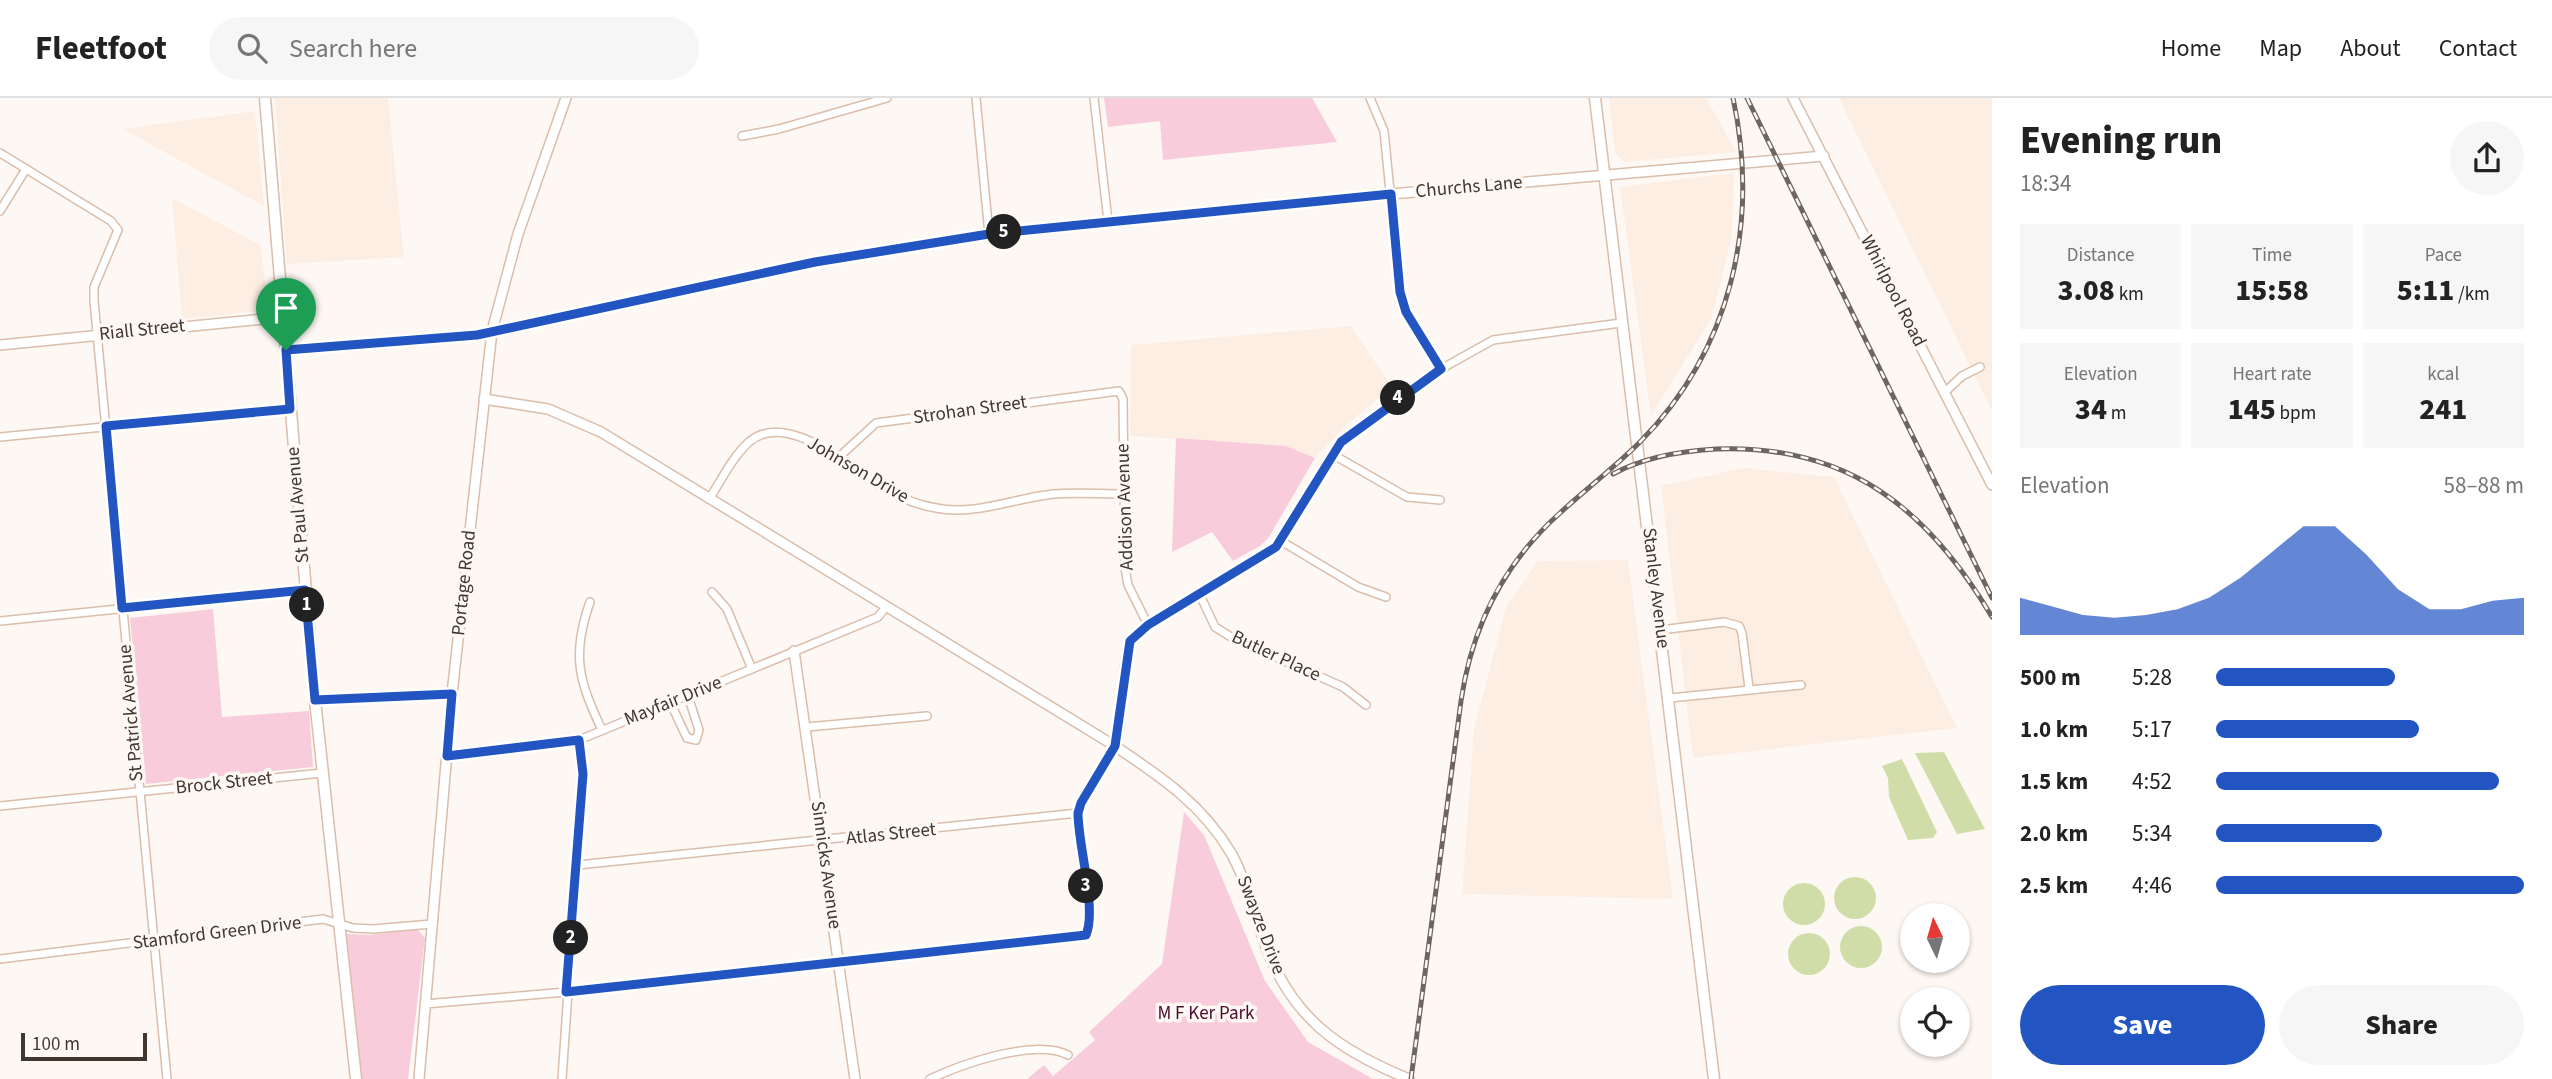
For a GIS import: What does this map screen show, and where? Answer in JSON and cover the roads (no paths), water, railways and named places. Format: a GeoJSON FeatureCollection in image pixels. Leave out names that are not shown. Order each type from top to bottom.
{"type":"FeatureCollection","features":[{"type":"Feature","properties":{"kind":"main road","name":"St Paul Avenue"},"geometry":{"type":"LineString","coordinates":[[265,98],[315,700],[337,923],[356,1079]]}},
{"type":"Feature","properties":{"kind":"main road","name":"Stanley Avenue"},"geometry":{"type":"LineString","coordinates":[[1595,98],[1621,323],[1670,698],[1714,1079]]}},
{"type":"Feature","properties":{"kind":"street","name":"Portage Road"},"geometry":{"type":"LineString","coordinates":[[419,1079],[452,694],[492,331],[518,234],[566,98]]}},
{"type":"Feature","properties":{"kind":"street"},"geometry":{"type":"LineString","coordinates":[[742,136],[779,129],[887,98]]}},
{"type":"Feature","properties":{"kind":"street"},"geometry":{"type":"LineString","coordinates":[[976,98],[989,234]]}},
{"type":"Feature","properties":{"kind":"street"},"geometry":{"type":"LineString","coordinates":[[1094,98],[1108,221]]}},
{"type":"Feature","properties":{"kind":"street","name":"Whirlpool Road"},"geometry":{"type":"LineString","coordinates":[[1793,98],[1992,485]]}},
{"type":"Feature","properties":{"kind":"street"},"geometry":{"type":"LineString","coordinates":[[1373,99],[1384,131],[1400,292],[1406,312],[1441,369]]}},
{"type":"Feature","properties":{"kind":"street"},"geometry":{"type":"LineString","coordinates":[[0,153],[26,169],[0,211]]}},
{"type":"Feature","properties":{"kind":"street","name":"Churchs Lane"},"geometry":{"type":"LineString","coordinates":[[286,350],[492,331],[815,262],[989,234],[1391,194],[1824,156]]}},
{"type":"Feature","properties":{"kind":"street","name":"St Patrick Avenue"},"geometry":{"type":"LineString","coordinates":[[26,169],[115,225],[116,236],[94,287],[138,793],[167,1079]]}},
{"type":"Feature","properties":{"kind":"street","name":"Riall Street"},"geometry":{"type":"LineString","coordinates":[[0,345],[283,317]]}},
{"type":"Feature","properties":{"kind":"street"},"geometry":{"type":"LineString","coordinates":[[425,1004],[566,992],[1086,935],[1089,927],[1088,904],[1078,813],[1081,803],[1115,746],[1130,641],[1148,625],[1200,595],[1281,541],[1332,454],[1357,428],[1441,369],[1493,340],[1621,323]]}},
{"type":"Feature","properties":{"kind":"street"},"geometry":{"type":"LineString","coordinates":[[1945,392],[1962,376],[1980,367]]}},
{"type":"Feature","properties":{"kind":"street","name":"Strohan Street"},"geometry":{"type":"LineString","coordinates":[[839,457],[876,423],[1113,390]]}},
{"type":"Feature","properties":{"kind":"street","name":"Addison Avenue"},"geometry":{"type":"LineString","coordinates":[[1113,390],[1119,391],[1123,399],[1126,578],[1148,625]]}},
{"type":"Feature","properties":{"kind":"street","name":"Swayze Drive"},"geometry":{"type":"LineString","coordinates":[[484,399],[518,402],[548,409],[601,432],[1115,746],[1194,803],[1232,855],[1277,972],[1298,1006],[1332,1040],[1358,1056],[1409,1079]]}},
{"type":"Feature","properties":{"kind":"street"},"geometry":{"type":"LineString","coordinates":[[0,437],[290,409]]}},
{"type":"Feature","properties":{"kind":"street","name":"Johnson Drive"},"geometry":{"type":"LineString","coordinates":[[709,499],[748,442],[759,435],[792,433],[839,457],[883,488],[912,502],[939,509],[967,509],[1054,494],[1123,494]]}},
{"type":"Feature","properties":{"kind":"street"},"geometry":{"type":"LineString","coordinates":[[1332,454],[1407,497],[1440,500]]}},
{"type":"Feature","properties":{"kind":"street"},"geometry":{"type":"LineString","coordinates":[[1281,541],[1358,587],[1386,597]]}},
{"type":"Feature","properties":{"kind":"street"},"geometry":{"type":"LineString","coordinates":[[0,621],[305,590]]}},
{"type":"Feature","properties":{"kind":"street"},"geometry":{"type":"LineString","coordinates":[[712,592],[727,609],[752,669]]}},
{"type":"Feature","properties":{"kind":"street","name":"Butler Place"},"geometry":{"type":"LineString","coordinates":[[1200,595],[1215,627],[1231,637],[1343,687],[1366,705]]}},
{"type":"Feature","properties":{"kind":"street"},"geometry":{"type":"LineString","coordinates":[[590,602],[583,623],[578,672],[602,730]]}},
{"type":"Feature","properties":{"kind":"street","name":"Mayfair Drive"},"geometry":{"type":"LineString","coordinates":[[447,756],[579,740],[877,617],[886,607]]}},
{"type":"Feature","properties":{"kind":"street"},"geometry":{"type":"LineString","coordinates":[[1661,630],[1724,622],[1738,626],[1742,633],[1749,688]]}},
{"type":"Feature","properties":{"kind":"street","name":"Sinnicks Avenue"},"geometry":{"type":"LineString","coordinates":[[794,651],[807,727],[855,1079]]}},
{"type":"Feature","properties":{"kind":"street"},"geometry":{"type":"LineString","coordinates":[[1670,698],[1749,688],[1801,685]]}},
{"type":"Feature","properties":{"kind":"street"},"geometry":{"type":"LineString","coordinates":[[315,700],[452,694]]}},
{"type":"Feature","properties":{"kind":"street"},"geometry":{"type":"LineString","coordinates":[[670,702],[687,738],[696,740],[699,730],[688,696]]}},
{"type":"Feature","properties":{"kind":"street"},"geometry":{"type":"LineString","coordinates":[[807,727],[927,716]]}},
{"type":"Feature","properties":{"kind":"street"},"geometry":{"type":"LineString","coordinates":[[562,1079],[583,774],[579,740]]}},
{"type":"Feature","properties":{"kind":"street","name":"Brock Street"},"geometry":{"type":"LineString","coordinates":[[0,806],[322,773]]}},
{"type":"Feature","properties":{"kind":"street","name":"Atlas Street"},"geometry":{"type":"LineString","coordinates":[[578,864],[1078,813]]}},
{"type":"Feature","properties":{"kind":"street","name":"Stamford Green Drive"},"geometry":{"type":"LineString","coordinates":[[0,959],[323,919],[353,928],[373,929],[432,924]]}},
{"type":"Feature","properties":{"kind":"street"},"geometry":{"type":"LineString","coordinates":[[930,1079],[990,1056],[1057,1049],[1068,1055]]}},
{"type":"Feature","properties":{"kind":"railway"},"geometry":{"type":"LineString","coordinates":[[1411,1079],[1461,701],[1473,647],[1493,598],[1522,553],[1560,513],[1640,442],[1671,406],[1697,367],[1717,326],[1731,282],[1739,238],[1743,192],[1733,98]]}},
{"type":"Feature","properties":{"kind":"railway"},"geometry":{"type":"LineString","coordinates":[[1747,98],[1992,598]]}},
{"type":"Feature","properties":{"kind":"railway"},"geometry":{"type":"LineString","coordinates":[[1613,474],[1637,463],[1663,456],[1716,449],[1763,450],[1806,458],[1844,471],[1880,491],[1911,515],[1940,544],[1992,617]]}},
{"type":"Feature","properties":{"kind":"park label","name":"M F Ker Park"},"geometry":{"type":"Point","coordinates":[1206,1013]}}]}
